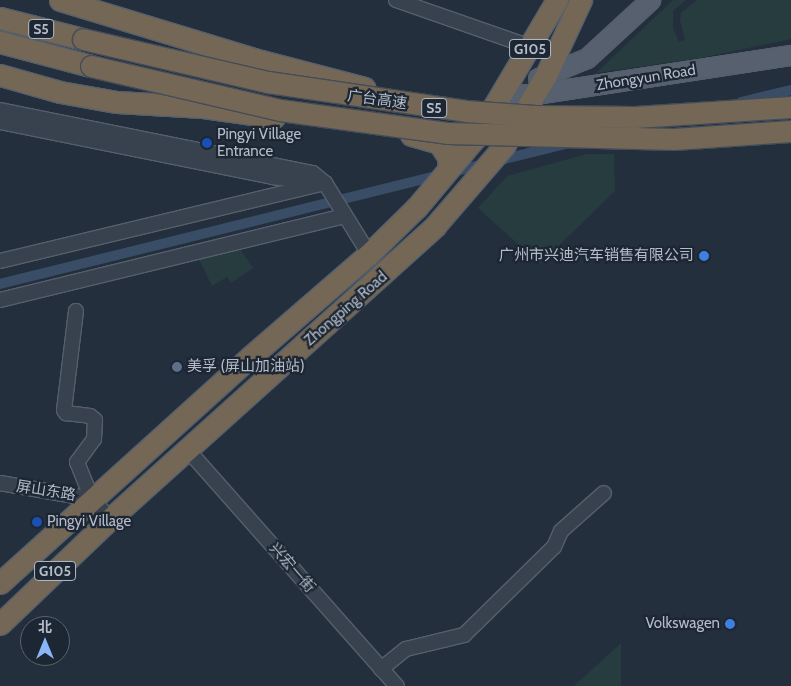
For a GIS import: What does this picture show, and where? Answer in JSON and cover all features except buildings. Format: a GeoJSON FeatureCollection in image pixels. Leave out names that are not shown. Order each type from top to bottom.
{"type":"FeatureCollection","features":[{"type":"Feature","properties":{"kind":"highway"},"geometry":{"type":"LineString","coordinates":[[60,0],[260,61],[381,92],[473,104],[500,95],[516,98],[523,114]]}},
{"type":"Feature","properties":{"kind":"highway","name":"G105"},"geometry":{"type":"LineString","coordinates":[[500,95],[531,48],[557,0]]}},
{"type":"Feature","properties":{"kind":"highway","name":"G105"},"geometry":{"type":"LineString","coordinates":[[535,94],[581,0]]}},
{"type":"Feature","properties":{"kind":"highway","name":"广台高速"},"geometry":{"type":"LineString","coordinates":[[0,18],[210,71],[438,108],[580,117],[791,107]]}},
{"type":"Feature","properties":{"kind":"highway","name":"广台高速"},"geometry":{"type":"LineString","coordinates":[[0,42],[229,100],[359,123],[489,136],[586,138],[674,139],[791,131]]}},
{"type":"Feature","properties":{"kind":"highway"},"geometry":{"type":"LineString","coordinates":[[0,75],[60,92],[117,102],[203,107],[421,136],[439,143],[448,157],[449,168]]}},
{"type":"Feature","properties":{"kind":"highway","name":"Zhongping Road"},"geometry":{"type":"LineString","coordinates":[[0,624],[110,519],[435,226],[504,146],[535,94]]}},
{"type":"Feature","properties":{"kind":"highway","name":"Zhongping Road"},"geometry":{"type":"LineString","coordinates":[[0,584],[92,499],[369,254],[416,207],[475,138],[500,95]]}},
{"type":"Feature","properties":{"kind":"main road"},"geometry":{"type":"LineString","coordinates":[[500,95],[587,58],[650,0]]}},
{"type":"Feature","properties":{"kind":"main road","name":"Zhongyun Road"},"geometry":{"type":"LineString","coordinates":[[500,95],[535,94],[791,55]]}},
{"type":"Feature","properties":{"kind":"street"},"geometry":{"type":"LineString","coordinates":[[396,0],[531,48]]}},
{"type":"Feature","properties":{"kind":"street"},"geometry":{"type":"LineString","coordinates":[[0,110],[313,173],[325,183],[369,254]]}},
{"type":"Feature","properties":{"kind":"street"},"geometry":{"type":"LineString","coordinates":[[0,122],[272,177],[325,183]]}},
{"type":"Feature","properties":{"kind":"street"},"geometry":{"type":"LineString","coordinates":[[0,261],[325,183]]}},
{"type":"Feature","properties":{"kind":"street"},"geometry":{"type":"LineString","coordinates":[[0,300],[342,211]]}},
{"type":"Feature","properties":{"kind":"street"},"geometry":{"type":"LineString","coordinates":[[76,311],[64,410],[66,413],[90,416],[95,420],[94,439],[77,462],[92,499],[110,519]]}},
{"type":"Feature","properties":{"kind":"street","name":"兴宏一街"},"geometry":{"type":"LineString","coordinates":[[187,450],[397,686]]}},
{"type":"Feature","properties":{"kind":"street","name":"屏山东路"},"geometry":{"type":"LineString","coordinates":[[0,483],[92,499]]}},
{"type":"Feature","properties":{"kind":"street"},"geometry":{"type":"LineString","coordinates":[[381,669],[406,649],[464,635],[554,547],[561,531],[604,492]]}},
{"type":"Feature","properties":{"kind":"green space"},"geometry":{"type":"Polygon","coordinates":[[[673,0],[686,0],[673,11],[673,28],[679,42],[685,40],[680,20],[681,13],[697,0],[791,0],[791,39],[700,58],[596,73],[673,0]]]}},
{"type":"Feature","properties":{"kind":"green space"},"geometry":{"type":"Polygon","coordinates":[[[587,154],[614,154],[615,191],[540,264],[478,208],[507,176],[587,154]]]}},
{"type":"Feature","properties":{"kind":"green space"},"geometry":{"type":"Polygon","coordinates":[[[238,246],[253,268],[231,283],[227,277],[212,286],[197,255],[238,246]]]}},
{"type":"Feature","properties":{"kind":"green space"},"geometry":{"type":"Polygon","coordinates":[[[621,643],[621,686],[574,686],[621,643]]]}},
{"type":"Feature","properties":{"kind":"waterway"},"geometry":{"type":"LineString","coordinates":[[741,102],[791,90]]}},
{"type":"Feature","properties":{"kind":"waterway"},"geometry":{"type":"LineString","coordinates":[[0,284],[569,143]]}},
{"type":"Feature","properties":{"kind":"place","name":"Pingyi Village Entrance"},"geometry":{"type":"Point","coordinates":[207,143]}},
{"type":"Feature","properties":{"kind":"place","name":"广州市兴迪汽车销售有限公司"},"geometry":{"type":"Point","coordinates":[704,256]}},
{"type":"Feature","properties":{"kind":"place","name":"美孚 (屏山加油站)"},"geometry":{"type":"Point","coordinates":[177,367]}},
{"type":"Feature","properties":{"kind":"place","name":"Pingyi Village"},"geometry":{"type":"Point","coordinates":[37,522]}},
{"type":"Feature","properties":{"kind":"place","name":"Volkswagen"},"geometry":{"type":"Point","coordinates":[730,624]}}]}
